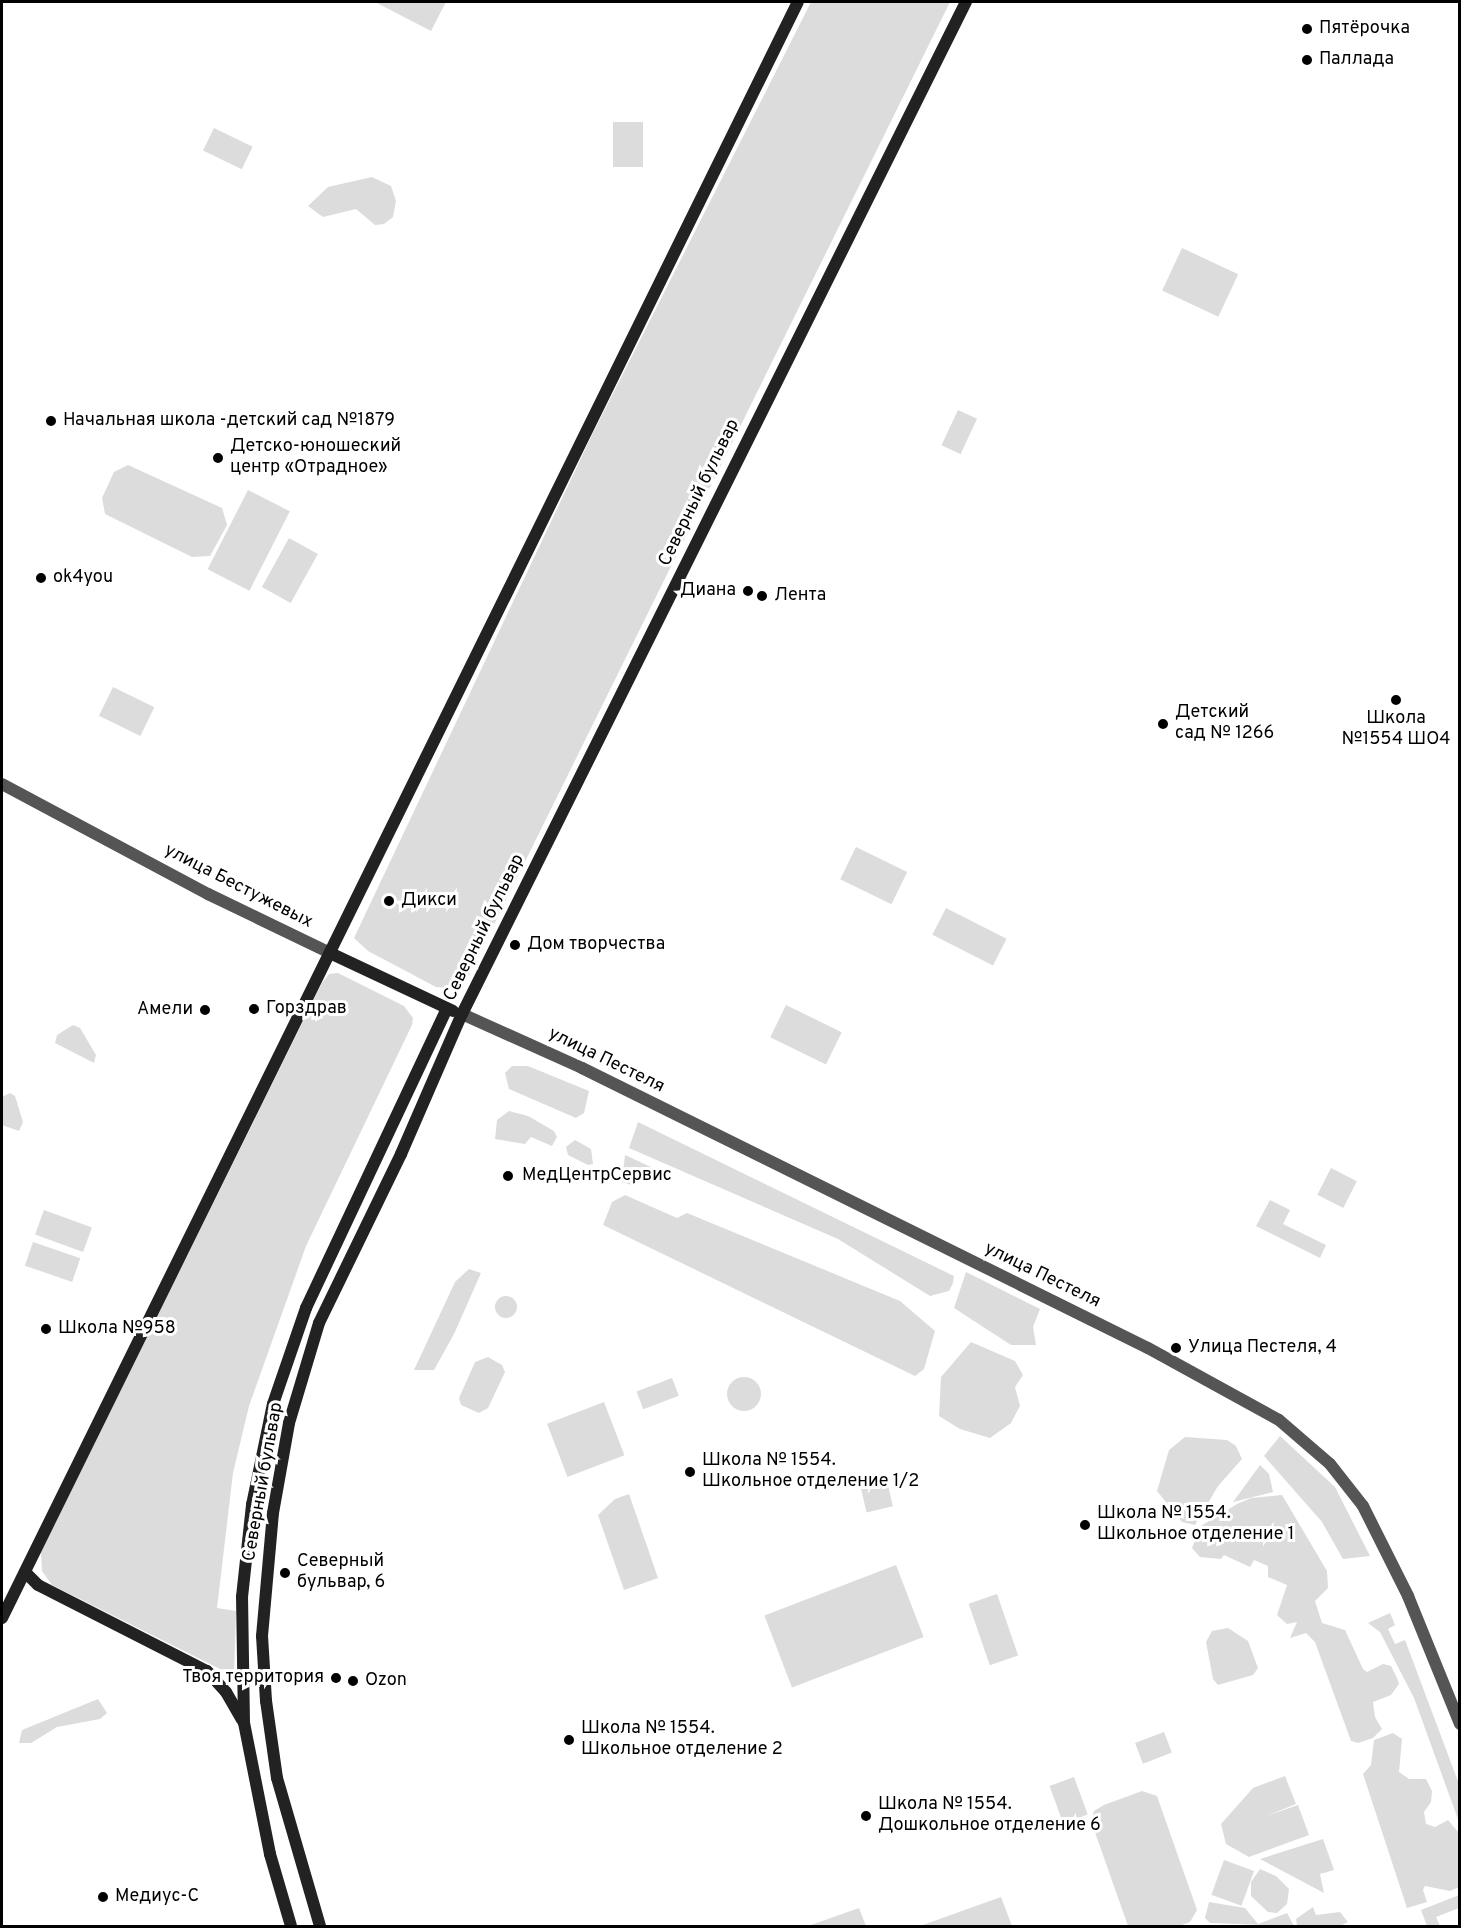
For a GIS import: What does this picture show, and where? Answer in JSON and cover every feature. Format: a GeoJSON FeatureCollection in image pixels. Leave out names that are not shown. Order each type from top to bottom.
{"type":"FeatureCollection","features":[{"type":"Feature","properties":{"kind":"main road"},"geometry":{"type":"LineString","coordinates":[[2,1618],[798,2]]}},
{"type":"Feature","properties":{"kind":"main road","name":"Северный бульвар"},"geometry":{"type":"LineString","coordinates":[[320,1926],[280,1790],[266,1701],[262,1636],[273,1513],[289,1423],[319,1323],[401,1154],[462,1014],[966,2]]}},
{"type":"Feature","properties":{"kind":"main road","name":"улица Бестужевых"},"geometry":{"type":"LineString","coordinates":[[330,953],[462,1014]]}},
{"type":"Feature","properties":{"kind":"main road","name":"Северный бульвар"},"geometry":{"type":"LineString","coordinates":[[291,1926],[270,1854],[244,1724],[241,1652],[242,1597],[252,1505],[273,1404],[306,1308],[447,1008]]}},
{"type":"Feature","properties":{"kind":"main road"},"geometry":{"type":"LineString","coordinates":[[25,1572],[38,1585],[207,1671],[226,1692],[244,1724]]}},
{"type":"Feature","properties":{"kind":"street","name":"улица Бестужевых"},"geometry":{"type":"LineString","coordinates":[[2,784],[208,894],[330,953]]}},
{"type":"Feature","properties":{"kind":"street","name":"улица Пестеля"},"geometry":{"type":"LineString","coordinates":[[462,1014],[582,1068],[1138,1343],[1279,1420],[1330,1464],[1363,1506],[1412,1603],[1460,1724]]}},
{"type":"Feature","properties":{"kind":"shaded area"},"geometry":{"type":"Polygon","coordinates":[[[375,2],[446,2],[431,31],[375,2]]]}},
{"type":"Feature","properties":{"kind":"shaded area"},"geometry":{"type":"Polygon","coordinates":[[[811,2],[950,2],[467,979],[450,988],[436,987],[368,951],[354,938],[592,435],[811,2]]]}},
{"type":"Feature","properties":{"kind":"shaded area"},"geometry":{"type":"Polygon","coordinates":[[[613,122],[643,122],[643,167],[613,167],[613,122]]]}},
{"type":"Feature","properties":{"kind":"shaded area"},"geometry":{"type":"Polygon","coordinates":[[[214,128],[253,147],[242,169],[203,150],[214,128]]]}},
{"type":"Feature","properties":{"kind":"shaded area"},"geometry":{"type":"Polygon","coordinates":[[[372,177],[391,186],[396,201],[393,217],[384,224],[375,225],[356,209],[323,217],[308,206],[328,187],[372,177]]]}},
{"type":"Feature","properties":{"kind":"shaded area"},"geometry":{"type":"Polygon","coordinates":[[[1182,248],[1238,274],[1218,317],[1162,291],[1182,248]]]}},
{"type":"Feature","properties":{"kind":"shaded area"},"geometry":{"type":"Polygon","coordinates":[[[958,410],[977,419],[961,454],[942,445],[958,410]]]}},
{"type":"Feature","properties":{"kind":"shaded area"},"geometry":{"type":"Polygon","coordinates":[[[128,465],[222,508],[227,525],[210,556],[192,557],[105,514],[102,498],[114,472],[128,465]]]}},
{"type":"Feature","properties":{"kind":"shaded area"},"geometry":{"type":"Polygon","coordinates":[[[248,490],[290,511],[249,591],[208,569],[248,490]]]}},
{"type":"Feature","properties":{"kind":"shaded area"},"geometry":{"type":"Polygon","coordinates":[[[289,538],[318,554],[291,603],[262,587],[289,538]]]}},
{"type":"Feature","properties":{"kind":"shaded area"},"geometry":{"type":"Polygon","coordinates":[[[113,687],[154,707],[140,736],[99,716],[113,687]]]}},
{"type":"Feature","properties":{"kind":"shaded area"},"geometry":{"type":"Polygon","coordinates":[[[856,847],[907,872],[891,904],[840,879],[856,847]]]}},
{"type":"Feature","properties":{"kind":"shaded area"},"geometry":{"type":"Polygon","coordinates":[[[946,908],[1007,939],[993,966],[932,935],[946,908]]]}},
{"type":"Feature","properties":{"kind":"shaded area"},"geometry":{"type":"Polygon","coordinates":[[[338,973],[404,1006],[413,1018],[412,1025],[306,1246],[249,1406],[233,1473],[217,1608],[236,1611],[234,1676],[52,1585],[42,1571],[41,1552],[322,983],[329,974],[338,973]]]}},
{"type":"Feature","properties":{"kind":"shaded area"},"geometry":{"type":"Polygon","coordinates":[[[786,1005],[842,1032],[826,1065],[770,1037],[786,1005]]]}},
{"type":"Feature","properties":{"kind":"shaded area"},"geometry":{"type":"Polygon","coordinates":[[[73,1025],[80,1028],[96,1055],[94,1063],[55,1043],[57,1035],[73,1025]]]}},
{"type":"Feature","properties":{"kind":"shaded area"},"geometry":{"type":"Polygon","coordinates":[[[512,1066],[528,1066],[589,1091],[584,1113],[576,1118],[509,1089],[505,1073],[512,1066]]]}},
{"type":"Feature","properties":{"kind":"shaded area"},"geometry":{"type":"Polygon","coordinates":[[[10,1093],[15,1096],[23,1122],[19,1131],[2,1125],[2,1097],[10,1093]]]}},
{"type":"Feature","properties":{"kind":"shaded area"},"geometry":{"type":"Polygon","coordinates":[[[509,1111],[528,1116],[554,1131],[557,1137],[552,1146],[531,1137],[525,1144],[495,1139],[497,1120],[509,1111]]]}},
{"type":"Feature","properties":{"kind":"shaded area"},"geometry":{"type":"Polygon","coordinates":[[[638,1122],[954,1276],[949,1291],[930,1296],[838,1239],[629,1148],[638,1122]]]}},
{"type":"Feature","properties":{"kind":"shaded area"},"geometry":{"type":"Polygon","coordinates":[[[575,1140],[591,1149],[593,1164],[588,1165],[568,1155],[566,1147],[575,1140]]]}},
{"type":"Feature","properties":{"kind":"shaded area"},"geometry":{"type":"Polygon","coordinates":[[[625,1155],[651,1167],[631,1185],[622,1182],[625,1155]]]}},
{"type":"Feature","properties":{"kind":"shaded area"},"geometry":{"type":"Polygon","coordinates":[[[1331,1168],[1357,1181],[1343,1208],[1317,1195],[1331,1168]]]}},
{"type":"Feature","properties":{"kind":"shaded area"},"geometry":{"type":"Polygon","coordinates":[[[625,1195],[677,1218],[687,1213],[900,1301],[935,1331],[924,1369],[915,1376],[603,1225],[612,1202],[625,1195]]]}},
{"type":"Feature","properties":{"kind":"shaded area"},"geometry":{"type":"Polygon","coordinates":[[[1270,1200],[1290,1210],[1283,1224],[1326,1245],[1320,1258],[1256,1226],[1270,1200]]]}},
{"type":"Feature","properties":{"kind":"shaded area"},"geometry":{"type":"Polygon","coordinates":[[[44,1210],[92,1227],[83,1252],[35,1234],[44,1210]]]}},
{"type":"Feature","properties":{"kind":"shaded area"},"geometry":{"type":"Polygon","coordinates":[[[33,1242],[80,1258],[72,1282],[25,1266],[33,1242]]]}},
{"type":"Feature","properties":{"kind":"shaded area"},"geometry":{"type":"Polygon","coordinates":[[[469,1269],[481,1273],[454,1334],[434,1370],[414,1370],[455,1282],[469,1269]]]}},
{"type":"Feature","properties":{"kind":"shaded area"},"geometry":{"type":"Polygon","coordinates":[[[966,1272],[1040,1309],[1033,1327],[1036,1345],[1011,1345],[954,1308],[966,1272]]]}},
{"type":"Feature","properties":{"kind":"shaded area"},"geometry":{"type":"Polygon","coordinates":[[[506,1296],[514,1299],[517,1307],[514,1315],[506,1318],[498,1315],[495,1307],[498,1299],[506,1296]]]}},
{"type":"Feature","properties":{"kind":"shaded area"},"geometry":{"type":"Polygon","coordinates":[[[971,1342],[1015,1361],[1023,1375],[1015,1387],[1020,1406],[1011,1423],[990,1438],[960,1429],[939,1416],[941,1377],[971,1342]]]}},
{"type":"Feature","properties":{"kind":"shaded area"},"geometry":{"type":"Polygon","coordinates":[[[488,1357],[502,1365],[505,1372],[488,1408],[479,1413],[461,1405],[459,1398],[475,1362],[488,1357]]]}},
{"type":"Feature","properties":{"kind":"shaded area"},"geometry":{"type":"Polygon","coordinates":[[[744,1377],[756,1382],[761,1394],[756,1406],[744,1411],[732,1406],[727,1394],[732,1382],[744,1377]]]}},
{"type":"Feature","properties":{"kind":"shaded area"},"geometry":{"type":"Polygon","coordinates":[[[672,1378],[679,1396],[643,1409],[637,1392],[672,1378]]]}},
{"type":"Feature","properties":{"kind":"shaded area"},"geometry":{"type":"Polygon","coordinates":[[[604,1402],[624,1455],[567,1477],[547,1424],[604,1402]]]}},
{"type":"Feature","properties":{"kind":"shaded area"},"geometry":{"type":"Polygon","coordinates":[[[1280,1436],[1335,1487],[1370,1556],[1343,1559],[1322,1522],[1264,1456],[1280,1436]]]}},
{"type":"Feature","properties":{"kind":"shaded area"},"geometry":{"type":"Polygon","coordinates":[[[1185,1437],[1227,1440],[1236,1446],[1242,1459],[1218,1486],[1195,1525],[1182,1522],[1157,1491],[1169,1450],[1185,1437]]]}},
{"type":"Feature","properties":{"kind":"shaded area"},"geometry":{"type":"Polygon","coordinates":[[[1260,1465],[1269,1474],[1273,1492],[1233,1502],[1260,1465]]]}},
{"type":"Feature","properties":{"kind":"shaded area"},"geometry":{"type":"Polygon","coordinates":[[[887,1481],[893,1506],[867,1512],[861,1487],[887,1481]]]}},
{"type":"Feature","properties":{"kind":"shaded area"},"geometry":{"type":"Polygon","coordinates":[[[629,1494],[658,1578],[624,1590],[598,1515],[615,1499],[629,1494]]]}},
{"type":"Feature","properties":{"kind":"shaded area"},"geometry":{"type":"Polygon","coordinates":[[[1282,1495],[1327,1571],[1328,1588],[1315,1601],[1322,1623],[1345,1630],[1363,1669],[1367,1672],[1383,1664],[1391,1666],[1397,1678],[1399,1684],[1391,1695],[1373,1702],[1375,1717],[1382,1729],[1373,1738],[1358,1743],[1351,1741],[1315,1642],[1306,1633],[1290,1638],[1297,1622],[1287,1624],[1277,1615],[1287,1585],[1268,1577],[1268,1566],[1254,1560],[1250,1567],[1224,1555],[1221,1559],[1200,1557],[1192,1548],[1201,1526],[1237,1504],[1251,1498],[1282,1495]]]}},
{"type":"Feature","properties":{"kind":"shaded area"},"geometry":{"type":"Polygon","coordinates":[[[896,1565],[924,1637],[792,1687],[764,1616],[896,1565]]]}},
{"type":"Feature","properties":{"kind":"shaded area"},"geometry":{"type":"Polygon","coordinates":[[[997,1594],[1018,1655],[990,1665],[969,1604],[997,1594]]]}},
{"type":"Feature","properties":{"kind":"shaded area"},"geometry":{"type":"Polygon","coordinates":[[[1390,1613],[1395,1625],[1388,1629],[1395,1644],[1405,1640],[1459,1784],[1459,1822],[1414,1698],[1380,1632],[1368,1623],[1390,1613]]]}},
{"type":"Feature","properties":{"kind":"shaded area"},"geometry":{"type":"Polygon","coordinates":[[[1228,1628],[1248,1641],[1258,1668],[1253,1675],[1218,1685],[1213,1679],[1206,1642],[1212,1631],[1228,1628]]]}},
{"type":"Feature","properties":{"kind":"shaded area"},"geometry":{"type":"Polygon","coordinates":[[[98,1699],[107,1713],[100,1719],[57,1727],[31,1743],[19,1743],[22,1730],[98,1699]]]}},
{"type":"Feature","properties":{"kind":"shaded area"},"geometry":{"type":"Polygon","coordinates":[[[1164,1732],[1172,1753],[1143,1764],[1135,1743],[1164,1732]]]}},
{"type":"Feature","properties":{"kind":"shaded area"},"geometry":{"type":"Polygon","coordinates":[[[1393,1733],[1402,1739],[1399,1772],[1409,1779],[1426,1779],[1432,1791],[1431,1802],[1424,1812],[1426,1824],[1435,1827],[1448,1820],[1459,1833],[1459,1887],[1450,1891],[1425,1886],[1423,1890],[1427,1902],[1407,1908],[1363,1774],[1371,1765],[1374,1740],[1393,1733]]]}},
{"type":"Feature","properties":{"kind":"shaded area"},"geometry":{"type":"Polygon","coordinates":[[[1285,1776],[1296,1804],[1266,1816],[1298,1805],[1309,1835],[1249,1857],[1226,1844],[1221,1824],[1253,1788],[1285,1776]]]}},
{"type":"Feature","properties":{"kind":"shaded area"},"geometry":{"type":"Polygon","coordinates":[[[1074,1777],[1088,1815],[1063,1823],[1050,1786],[1074,1777]]]}},
{"type":"Feature","properties":{"kind":"shaded area"},"geometry":{"type":"Polygon","coordinates":[[[1142,1791],[1157,1796],[1197,1910],[1190,1922],[1179,1926],[1128,1926],[1091,1821],[1094,1811],[1104,1805],[1142,1791]]]}},
{"type":"Feature","properties":{"kind":"shaded area"},"geometry":{"type":"Polygon","coordinates":[[[1323,1839],[1334,1870],[1320,1874],[1324,1893],[1260,1859],[1323,1839]]]}},
{"type":"Feature","properties":{"kind":"shaded area"},"geometry":{"type":"Polygon","coordinates":[[[1224,1860],[1254,1871],[1241,1906],[1211,1895],[1224,1860]]]}},
{"type":"Feature","properties":{"kind":"shaded area"},"geometry":{"type":"Polygon","coordinates":[[[1260,1869],[1276,1876],[1289,1889],[1287,1904],[1277,1913],[1268,1912],[1251,1896],[1251,1882],[1260,1869]]]}},
{"type":"Feature","properties":{"kind":"shaded area"},"geometry":{"type":"Polygon","coordinates":[[[1459,1895],[1459,1908],[1436,1917],[1440,1926],[1427,1926],[1421,1910],[1459,1895]]]}},
{"type":"Feature","properties":{"kind":"shaded area"},"geometry":{"type":"Polygon","coordinates":[[[1001,1897],[1012,1926],[920,1926],[1001,1897]]]}},
{"type":"Feature","properties":{"kind":"shaded area"},"geometry":{"type":"Polygon","coordinates":[[[1209,1902],[1245,1908],[1258,1924],[1287,1913],[1294,1926],[1210,1923],[1205,1918],[1209,1902]]]}},
{"type":"Feature","properties":{"kind":"shaded area"},"geometry":{"type":"Polygon","coordinates":[[[1313,1907],[1316,1915],[1340,1912],[1348,1922],[1340,1926],[1297,1926],[1296,1919],[1313,1907]]]}},
{"type":"Feature","properties":{"kind":"shaded area"},"geometry":{"type":"Polygon","coordinates":[[[859,1908],[866,1926],[808,1926],[859,1908]]]}},
{"type":"Feature","properties":{"kind":"place","name":"Пятёрочка"},"geometry":{"type":"Point","coordinates":[1307,29]}},
{"type":"Feature","properties":{"kind":"place","name":"Паллада"},"geometry":{"type":"Point","coordinates":[1307,60]}},
{"type":"Feature","properties":{"kind":"place","name":"Начальная школа -детский сад №1879"},"geometry":{"type":"Point","coordinates":[51,421]}},
{"type":"Feature","properties":{"kind":"place","name":"Детско-юношеский центр «Отрадное»"},"geometry":{"type":"Point","coordinates":[218,458]}},
{"type":"Feature","properties":{"kind":"place","name":"ok4you"},"geometry":{"type":"Point","coordinates":[41,578]}},
{"type":"Feature","properties":{"kind":"place","name":"Диана"},"geometry":{"type":"Point","coordinates":[748,591]}},
{"type":"Feature","properties":{"kind":"place","name":"Лента"},"geometry":{"type":"Point","coordinates":[762,596]}},
{"type":"Feature","properties":{"kind":"place","name":"Школа №1554 ШО4"},"geometry":{"type":"Point","coordinates":[1396,700]}},
{"type":"Feature","properties":{"kind":"place","name":"Детский сад № 1266"},"geometry":{"type":"Point","coordinates":[1163,724]}},
{"type":"Feature","properties":{"kind":"place","name":"Дикси"},"geometry":{"type":"Point","coordinates":[389,901]}},
{"type":"Feature","properties":{"kind":"place","name":"Дом творчества"},"geometry":{"type":"Point","coordinates":[515,945]}},
{"type":"Feature","properties":{"kind":"place","name":"Горздрав"},"geometry":{"type":"Point","coordinates":[254,1009]}},
{"type":"Feature","properties":{"kind":"place","name":"Амели"},"geometry":{"type":"Point","coordinates":[205,1010]}},
{"type":"Feature","properties":{"kind":"place","name":"МедЦентрСервис"},"geometry":{"type":"Point","coordinates":[508,1176]}},
{"type":"Feature","properties":{"kind":"place","name":"Школа №958"},"geometry":{"type":"Point","coordinates":[46,1329]}},
{"type":"Feature","properties":{"kind":"place","name":"Улица Пестеля, 4"},"geometry":{"type":"Point","coordinates":[1176,1348]}},
{"type":"Feature","properties":{"kind":"place","name":"Школа № 1554. Школьное отделение 1/2"},"geometry":{"type":"Point","coordinates":[690,1472]}},
{"type":"Feature","properties":{"kind":"place","name":"Школа № 1554. Школьное отделение 1"},"geometry":{"type":"Point","coordinates":[1085,1525]}},
{"type":"Feature","properties":{"kind":"place","name":"Северный бульвар, 6"},"geometry":{"type":"Point","coordinates":[285,1573]}},
{"type":"Feature","properties":{"kind":"place","name":"Твоя территория"},"geometry":{"type":"Point","coordinates":[336,1678]}},
{"type":"Feature","properties":{"kind":"place","name":"Ozon"},"geometry":{"type":"Point","coordinates":[353,1681]}},
{"type":"Feature","properties":{"kind":"place","name":"Школа № 1554. Школьное отделение 2"},"geometry":{"type":"Point","coordinates":[569,1740]}},
{"type":"Feature","properties":{"kind":"place","name":"Школа № 1554. Дошкольное отделение 6"},"geometry":{"type":"Point","coordinates":[866,1816]}},
{"type":"Feature","properties":{"kind":"place","name":"Медиус-С"},"geometry":{"type":"Point","coordinates":[103,1897]}}]}
